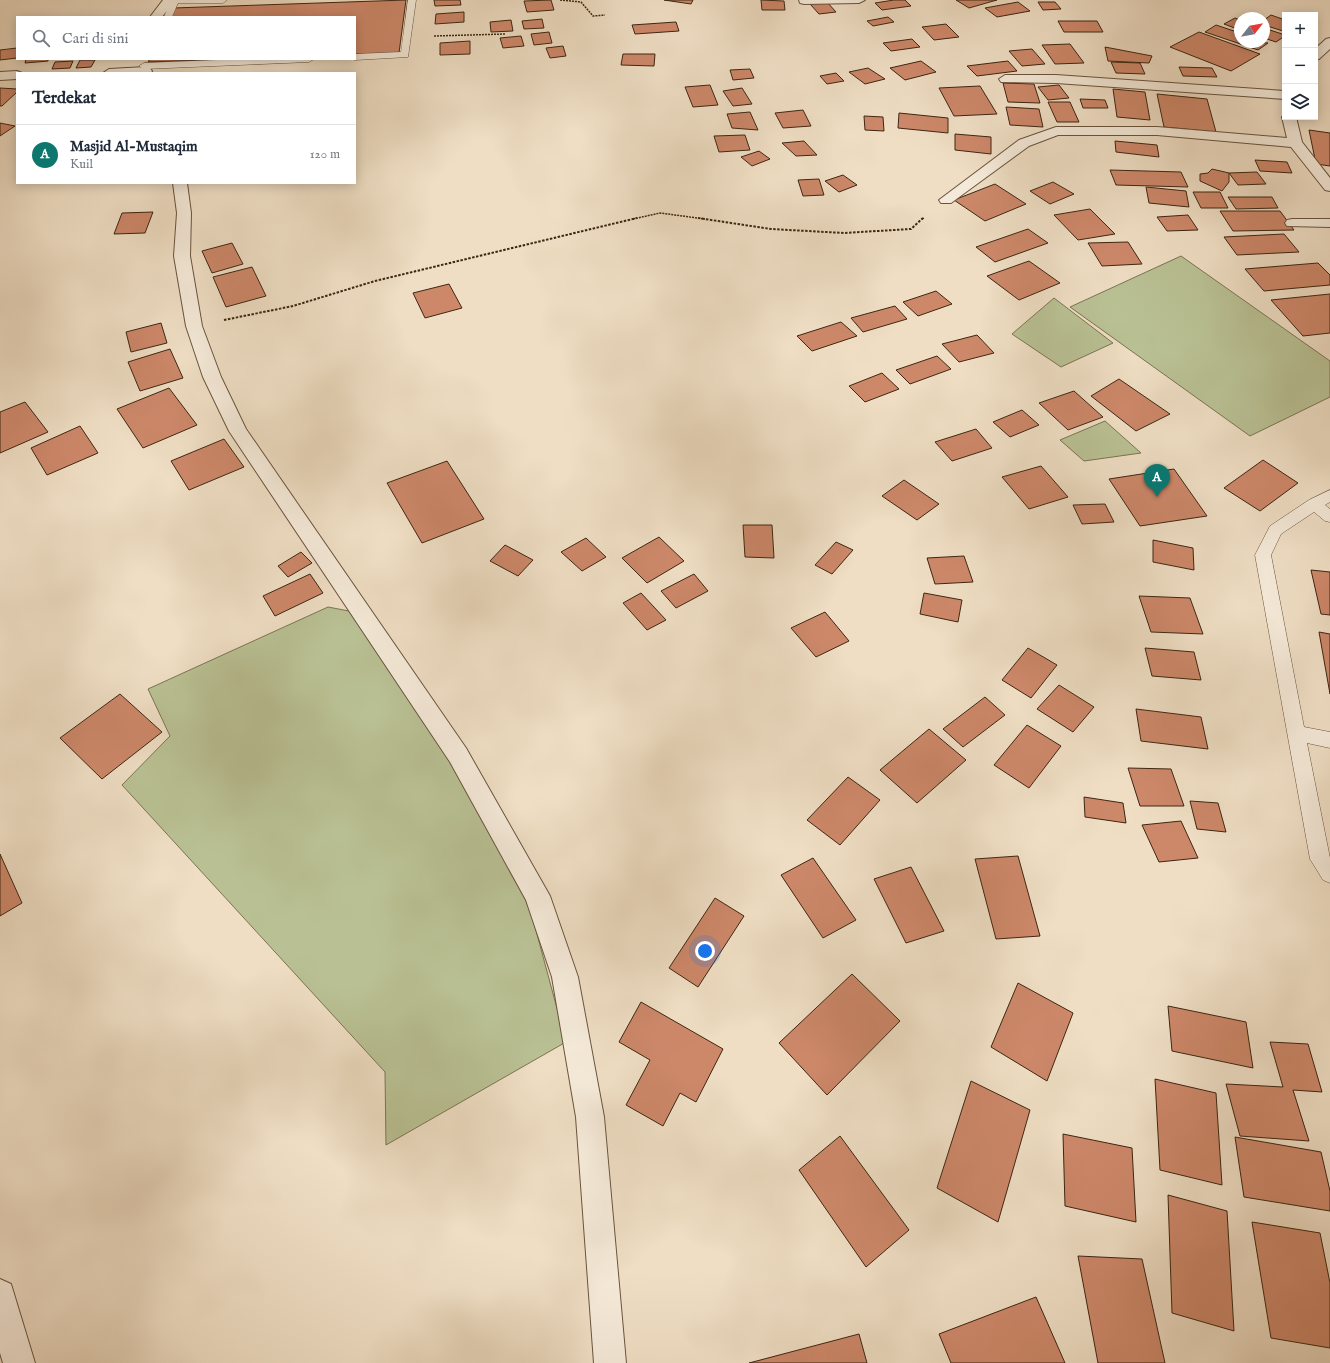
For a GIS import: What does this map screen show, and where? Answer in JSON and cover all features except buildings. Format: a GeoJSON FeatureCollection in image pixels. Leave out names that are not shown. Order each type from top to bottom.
{"type":"FeatureCollection","features":[{"type":"Feature","properties":{"kind":"street"},"geometry":{"type":"LineString","coordinates":[[802,0],[859,0]]}},
{"type":"Feature","properties":{"kind":"street"},"geometry":{"type":"LineString","coordinates":[[157,16],[171,1]]}},
{"type":"Feature","properties":{"kind":"street"},"geometry":{"type":"LineString","coordinates":[[1318,53],[1330,42]]}},
{"type":"Feature","properties":{"kind":"street"},"geometry":{"type":"LineString","coordinates":[[114,72],[145,66]]}},
{"type":"Feature","properties":{"kind":"street"},"geometry":{"type":"LineString","coordinates":[[0,76],[16,75]]}},
{"type":"Feature","properties":{"kind":"street"},"geometry":{"type":"LineString","coordinates":[[1005,79],[1056,79],[1282,95]]}},
{"type":"Feature","properties":{"kind":"street"},"geometry":{"type":"LineString","coordinates":[[1290,120],[1295,143],[1330,187]]}},
{"type":"Feature","properties":{"kind":"street"},"geometry":{"type":"LineString","coordinates":[[946,200],[1024,143],[1056,131],[1157,131],[1295,143]]}},
{"type":"Feature","properties":{"kind":"street"},"geometry":{"type":"LineString","coordinates":[[180,184],[184,213],[182,256],[194,326],[212,377],[238,431],[458,755],[537,896],[565,977],[590,1117],[610,1363]]}},
{"type":"Feature","properties":{"kind":"street"},"geometry":{"type":"LineString","coordinates":[[1292,223],[1330,223]]}},
{"type":"Feature","properties":{"kind":"street"},"geometry":{"type":"LineString","coordinates":[[0,1294],[19,1363]]}},
{"type":"Feature","properties":{"kind":"lane"},"geometry":{"type":"LineString","coordinates":[[168,16],[171,1],[223,0]]}},
{"type":"Feature","properties":{"kind":"lane"},"geometry":{"type":"LineString","coordinates":[[356,57],[405,55],[412,0]]}},
{"type":"Feature","properties":{"kind":"lane"},"geometry":{"type":"LineString","coordinates":[[145,66],[286,60]]}},
{"type":"Feature","properties":{"kind":"lane"},"geometry":{"type":"LineString","coordinates":[[1330,495],[1275,530],[1263,555],[1320,859],[1330,874]]}},
{"type":"Feature","properties":{"kind":"lane"},"geometry":{"type":"LineString","coordinates":[[1314,504],[1330,517]]}},
{"type":"Feature","properties":{"kind":"lane"},"geometry":{"type":"LineString","coordinates":[[1296,733],[1330,740]]}},
{"type":"Feature","properties":{"kind":"path"},"geometry":{"type":"LineString","coordinates":[[560,0],[581,2],[593,16],[606,15]]}},
{"type":"Feature","properties":{"kind":"path"},"geometry":{"type":"LineString","coordinates":[[407,36],[505,34]]}},
{"type":"Feature","properties":{"kind":"path"},"geometry":{"type":"LineString","coordinates":[[194,326],[293,306],[383,280],[660,213],[771,228],[844,233],[912,229],[946,200]]}},
{"type":"Feature","properties":{"kind":"green space"},"geometry":{"type":"Polygon","coordinates":[[[1181,256],[1330,361],[1330,397],[1250,436],[1070,307],[1181,256]]]}},
{"type":"Feature","properties":{"kind":"green space"},"geometry":{"type":"Polygon","coordinates":[[[1054,298],[1113,343],[1061,367],[1012,334],[1054,298]]]}},
{"type":"Feature","properties":{"kind":"green space"},"geometry":{"type":"Polygon","coordinates":[[[1105,421],[1141,453],[1084,461],[1060,440],[1105,421]]]}},
{"type":"Feature","properties":{"kind":"green space"},"geometry":{"type":"Polygon","coordinates":[[[328,607],[349,611],[437,739],[527,897],[566,1042],[386,1145],[385,1072],[122,785],[170,736],[148,689],[328,607]]]}},
{"type":"Feature","properties":{"kind":"place","name":"Masjid Al-Mustaqim"},"geometry":{"type":"Point","coordinates":[1157,497]}}]}
